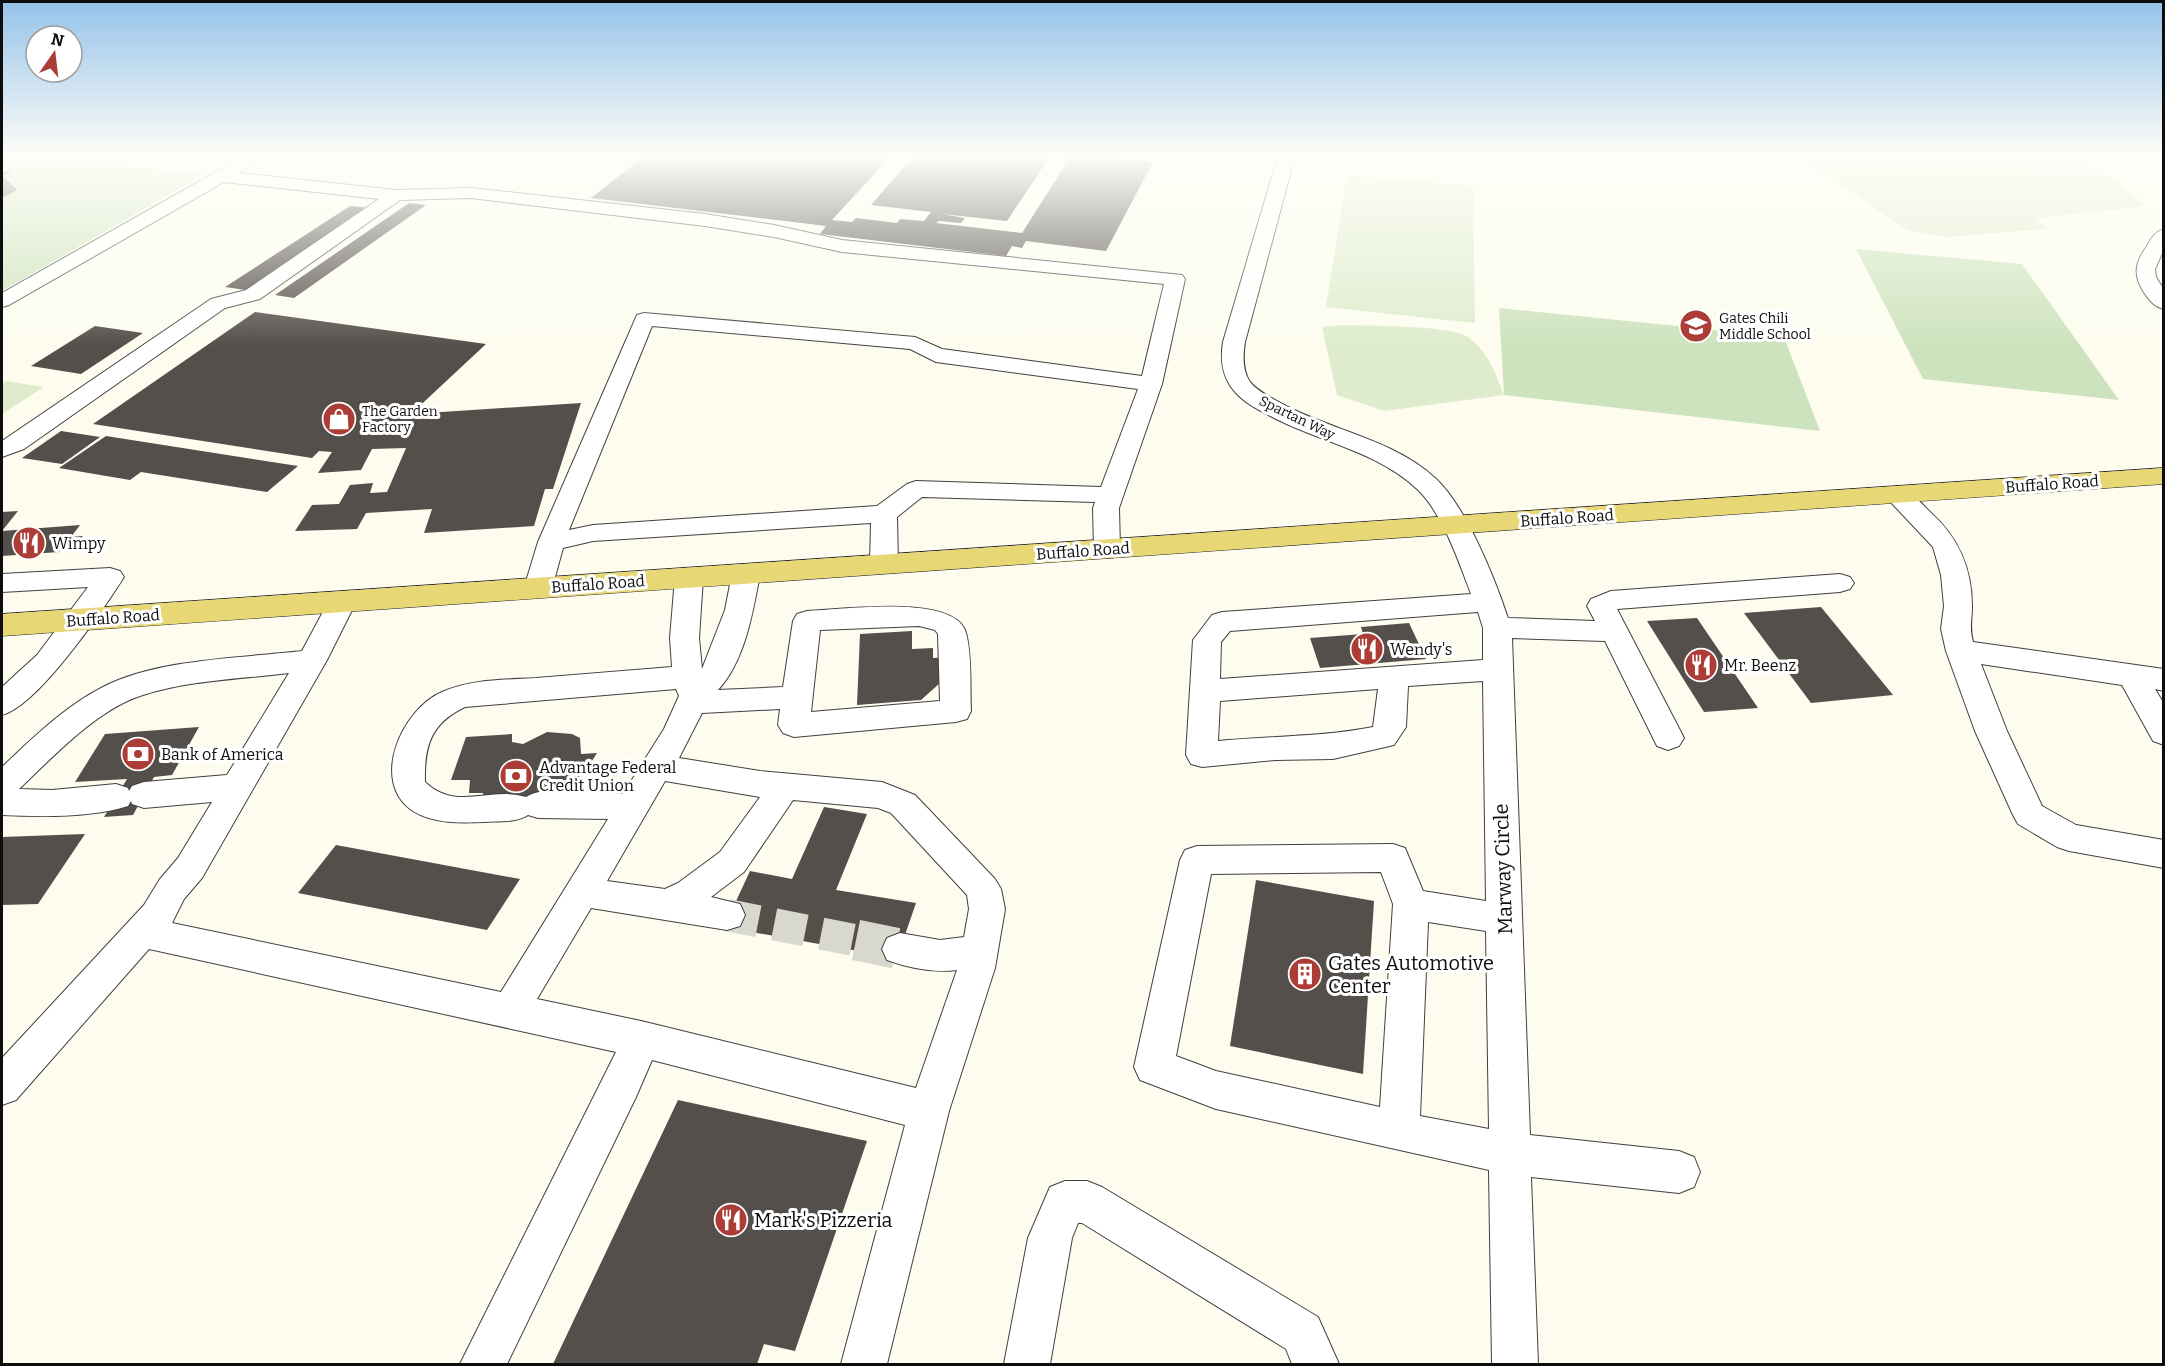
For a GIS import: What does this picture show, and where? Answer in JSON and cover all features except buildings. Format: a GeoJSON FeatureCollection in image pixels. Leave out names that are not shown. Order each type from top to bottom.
{"type":"FeatureCollection","features":[{"type":"Feature","properties":{"kind":"main road","name":"Buffalo Road"},"geometry":{"type":"LineString","coordinates":[[2,625],[2163,476]]}},
{"type":"Feature","properties":{"kind":"street"},"geometry":{"type":"LineString","coordinates":[[2,301],[144,220]]}},
{"type":"Feature","properties":{"kind":"street"},"geometry":{"type":"LineString","coordinates":[[2,450],[15,444],[218,303],[253,295],[361,220]]}},
{"type":"Feature","properties":{"kind":"street"},"geometry":{"type":"LineString","coordinates":[[703,220],[774,231],[842,246],[1175,279],[1151,384],[1106,508],[1107,549]]}},
{"type":"Feature","properties":{"kind":"street","name":"Spartan Way"},"geometry":{"type":"LineString","coordinates":[[1268,220],[1232,354],[1234,372],[1243,387],[1250,394],[1286,415],[1402,465],[1417,474],[1430,486],[1454,525]]}},
{"type":"Feature","properties":{"kind":"street"},"geometry":{"type":"LineString","coordinates":[[2163,235],[2146,259],[2144,273],[2151,290],[2163,303]]}},
{"type":"Feature","properties":{"kind":"street"},"geometry":{"type":"LineString","coordinates":[[538,588],[551,542],[644,319],[915,343],[936,356],[1151,384]]}},
{"type":"Feature","properties":{"kind":"street"},"geometry":{"type":"LineString","coordinates":[[551,542],[593,533],[884,514],[916,489],[1111,495]]}},
{"type":"Feature","properties":{"kind":"street"},"geometry":{"type":"LineString","coordinates":[[1897,495],[1926,522],[1946,545],[1955,575],[1958,606],[1956,629],[1961,651],[1991,731],[2030,815],[2068,837],[2163,854]]}},
{"type":"Feature","properties":{"kind":"street"},"geometry":{"type":"LineString","coordinates":[[884,514],[884,564]]}},
{"type":"Feature","properties":{"kind":"street","name":"Marway Circle"},"geometry":{"type":"LineString","coordinates":[[1454,525],[1493,615],[1498,669],[1515,1365]]}},
{"type":"Feature","properties":{"kind":"street"},"geometry":{"type":"LineString","coordinates":[[691,692],[714,675],[739,610],[746,574]]}},
{"type":"Feature","properties":{"kind":"street"},"geometry":{"type":"LineString","coordinates":[[2,583],[110,577],[47,662],[2,704]]}},
{"type":"Feature","properties":{"kind":"street"},"geometry":{"type":"LineString","coordinates":[[510,1011],[678,732],[691,692],[685,624],[689,578]]}},
{"type":"Feature","properties":{"kind":"street"},"geometry":{"type":"LineString","coordinates":[[1668,738],[1601,606],[1611,600],[1839,583]]}},
{"type":"Feature","properties":{"kind":"street"},"geometry":{"type":"LineString","coordinates":[[2,1086],[157,916],[172,889],[190,868],[312,660],[342,602]]}},
{"type":"Feature","properties":{"kind":"street"},"geometry":{"type":"LineString","coordinates":[[1394,678],[1390,727],[1383,737],[1334,747],[1275,748],[1202,755],[1207,640],[1222,622],[1493,615],[1615,631]]}},
{"type":"Feature","properties":{"kind":"street"},"geometry":{"type":"LineString","coordinates":[[633,808],[577,804],[451,810],[425,802],[409,786],[408,763],[416,734],[428,715],[452,700],[489,692],[691,692],[795,711],[956,711],[952,632],[945,623],[919,616],[807,621],[795,711]]}},
{"type":"Feature","properties":{"kind":"street"},"geometry":{"type":"LineString","coordinates":[[1961,651],[2163,680]]}},
{"type":"Feature","properties":{"kind":"street"},"geometry":{"type":"LineString","coordinates":[[2,786],[62,729],[113,695],[134,686],[171,677],[312,660]]}},
{"type":"Feature","properties":{"kind":"street"},"geometry":{"type":"LineString","coordinates":[[1206,691],[1498,669]]}},
{"type":"Feature","properties":{"kind":"street"},"geometry":{"type":"LineString","coordinates":[[2132,675],[2163,733]]}},
{"type":"Feature","properties":{"kind":"street"},"geometry":{"type":"LineString","coordinates":[[658,767],[785,786],[882,795],[903,804],[983,889],[987,909],[985,928],[929,1111],[864,1365]]}},
{"type":"Feature","properties":{"kind":"street"},"geometry":{"type":"LineString","coordinates":[[668,904],[690,893],[732,862],[785,786]]}},
{"type":"Feature","properties":{"kind":"street"},"geometry":{"type":"LineString","coordinates":[[2,802],[52,803],[237,788]]}},
{"type":"Feature","properties":{"kind":"street"},"geometry":{"type":"LineString","coordinates":[[1399,1130],[1410,904],[1393,858],[1197,860],[1154,1067],[1216,1090],[1399,1130],[1511,1154],[1679,1172]]}},
{"type":"Feature","properties":{"kind":"street"},"geometry":{"type":"LineString","coordinates":[[582,892],[727,915]]}},
{"type":"Feature","properties":{"kind":"street"},"geometry":{"type":"LineString","coordinates":[[1410,904],[1504,919]]}},
{"type":"Feature","properties":{"kind":"street"},"geometry":{"type":"LineString","coordinates":[[141,932],[641,1039],[929,1111]]}},
{"type":"Feature","properties":{"kind":"street"},"geometry":{"type":"LineString","coordinates":[[900,949],[940,956],[979,952]]}},
{"type":"Feature","properties":{"kind":"street"},"geometry":{"type":"LineString","coordinates":[[483,1365],[622,1084],[641,1039]]}},
{"type":"Feature","properties":{"kind":"street"},"geometry":{"type":"LineString","coordinates":[[1027,1365],[1050,1238],[1065,1202],[1087,1202],[1302,1333],[1316,1365]]}},
{"type":"Feature","properties":{"kind":"green space"},"geometry":{"type":"Polygon","coordinates":[[[2,220],[126,220],[2,291],[2,220]]]}},
{"type":"Feature","properties":{"kind":"green space"},"geometry":{"type":"Polygon","coordinates":[[[1340,220],[1473,220],[1475,323],[1326,307],[1340,220]]]}},
{"type":"Feature","properties":{"kind":"green space"},"geometry":{"type":"Polygon","coordinates":[[[1892,220],[2038,220],[2046,229],[1948,237],[1908,230],[1892,220]]]}},
{"type":"Feature","properties":{"kind":"green space"},"geometry":{"type":"Polygon","coordinates":[[[1856,249],[2022,264],[2119,400],[1923,379],[1856,249]]]}},
{"type":"Feature","properties":{"kind":"green space"},"geometry":{"type":"Polygon","coordinates":[[[1499,308],[1784,337],[1820,431],[1504,395],[1499,308]]]}},
{"type":"Feature","properties":{"kind":"green space"},"geometry":{"type":"Polygon","coordinates":[[[1343,325],[1427,328],[1468,337],[1486,356],[1504,395],[1384,411],[1337,395],[1322,327],[1343,325]]]}},
{"type":"Feature","properties":{"kind":"green space"},"geometry":{"type":"Polygon","coordinates":[[[6,381],[44,387],[2,414],[2,384],[6,381]]]}},
{"type":"Feature","properties":{"kind":"tunnel"},"geometry":{"type":"LineString","coordinates":[[727,915],[864,942]]}},
{"type":"Feature","properties":{"kind":"tunnel"},"geometry":{"type":"LineString","coordinates":[[856,940],[900,949]]}},
{"type":"Feature","properties":{"kind":"place","name":"Gates Chili Middle School"},"geometry":{"type":"Point","coordinates":[1696,326]}},
{"type":"Feature","properties":{"kind":"place","name":"The Garden Factory"},"geometry":{"type":"Point","coordinates":[339,419]}},
{"type":"Feature","properties":{"kind":"place","name":"Wimpy"},"geometry":{"type":"Point","coordinates":[29,543]}},
{"type":"Feature","properties":{"kind":"place","name":"Wendy's"},"geometry":{"type":"Point","coordinates":[1367,649]}},
{"type":"Feature","properties":{"kind":"place","name":"Mr. Beenz"},"geometry":{"type":"Point","coordinates":[1701,665]}},
{"type":"Feature","properties":{"kind":"place","name":"Bank of America"},"geometry":{"type":"Point","coordinates":[138,754]}},
{"type":"Feature","properties":{"kind":"place","name":"Advantage Federal Credit Union"},"geometry":{"type":"Point","coordinates":[516,776]}},
{"type":"Feature","properties":{"kind":"place","name":"Gates Automotive Center"},"geometry":{"type":"Point","coordinates":[1305,974]}},
{"type":"Feature","properties":{"kind":"place","name":"Mark's Pizzeria"},"geometry":{"type":"Point","coordinates":[731,1220]}}]}
